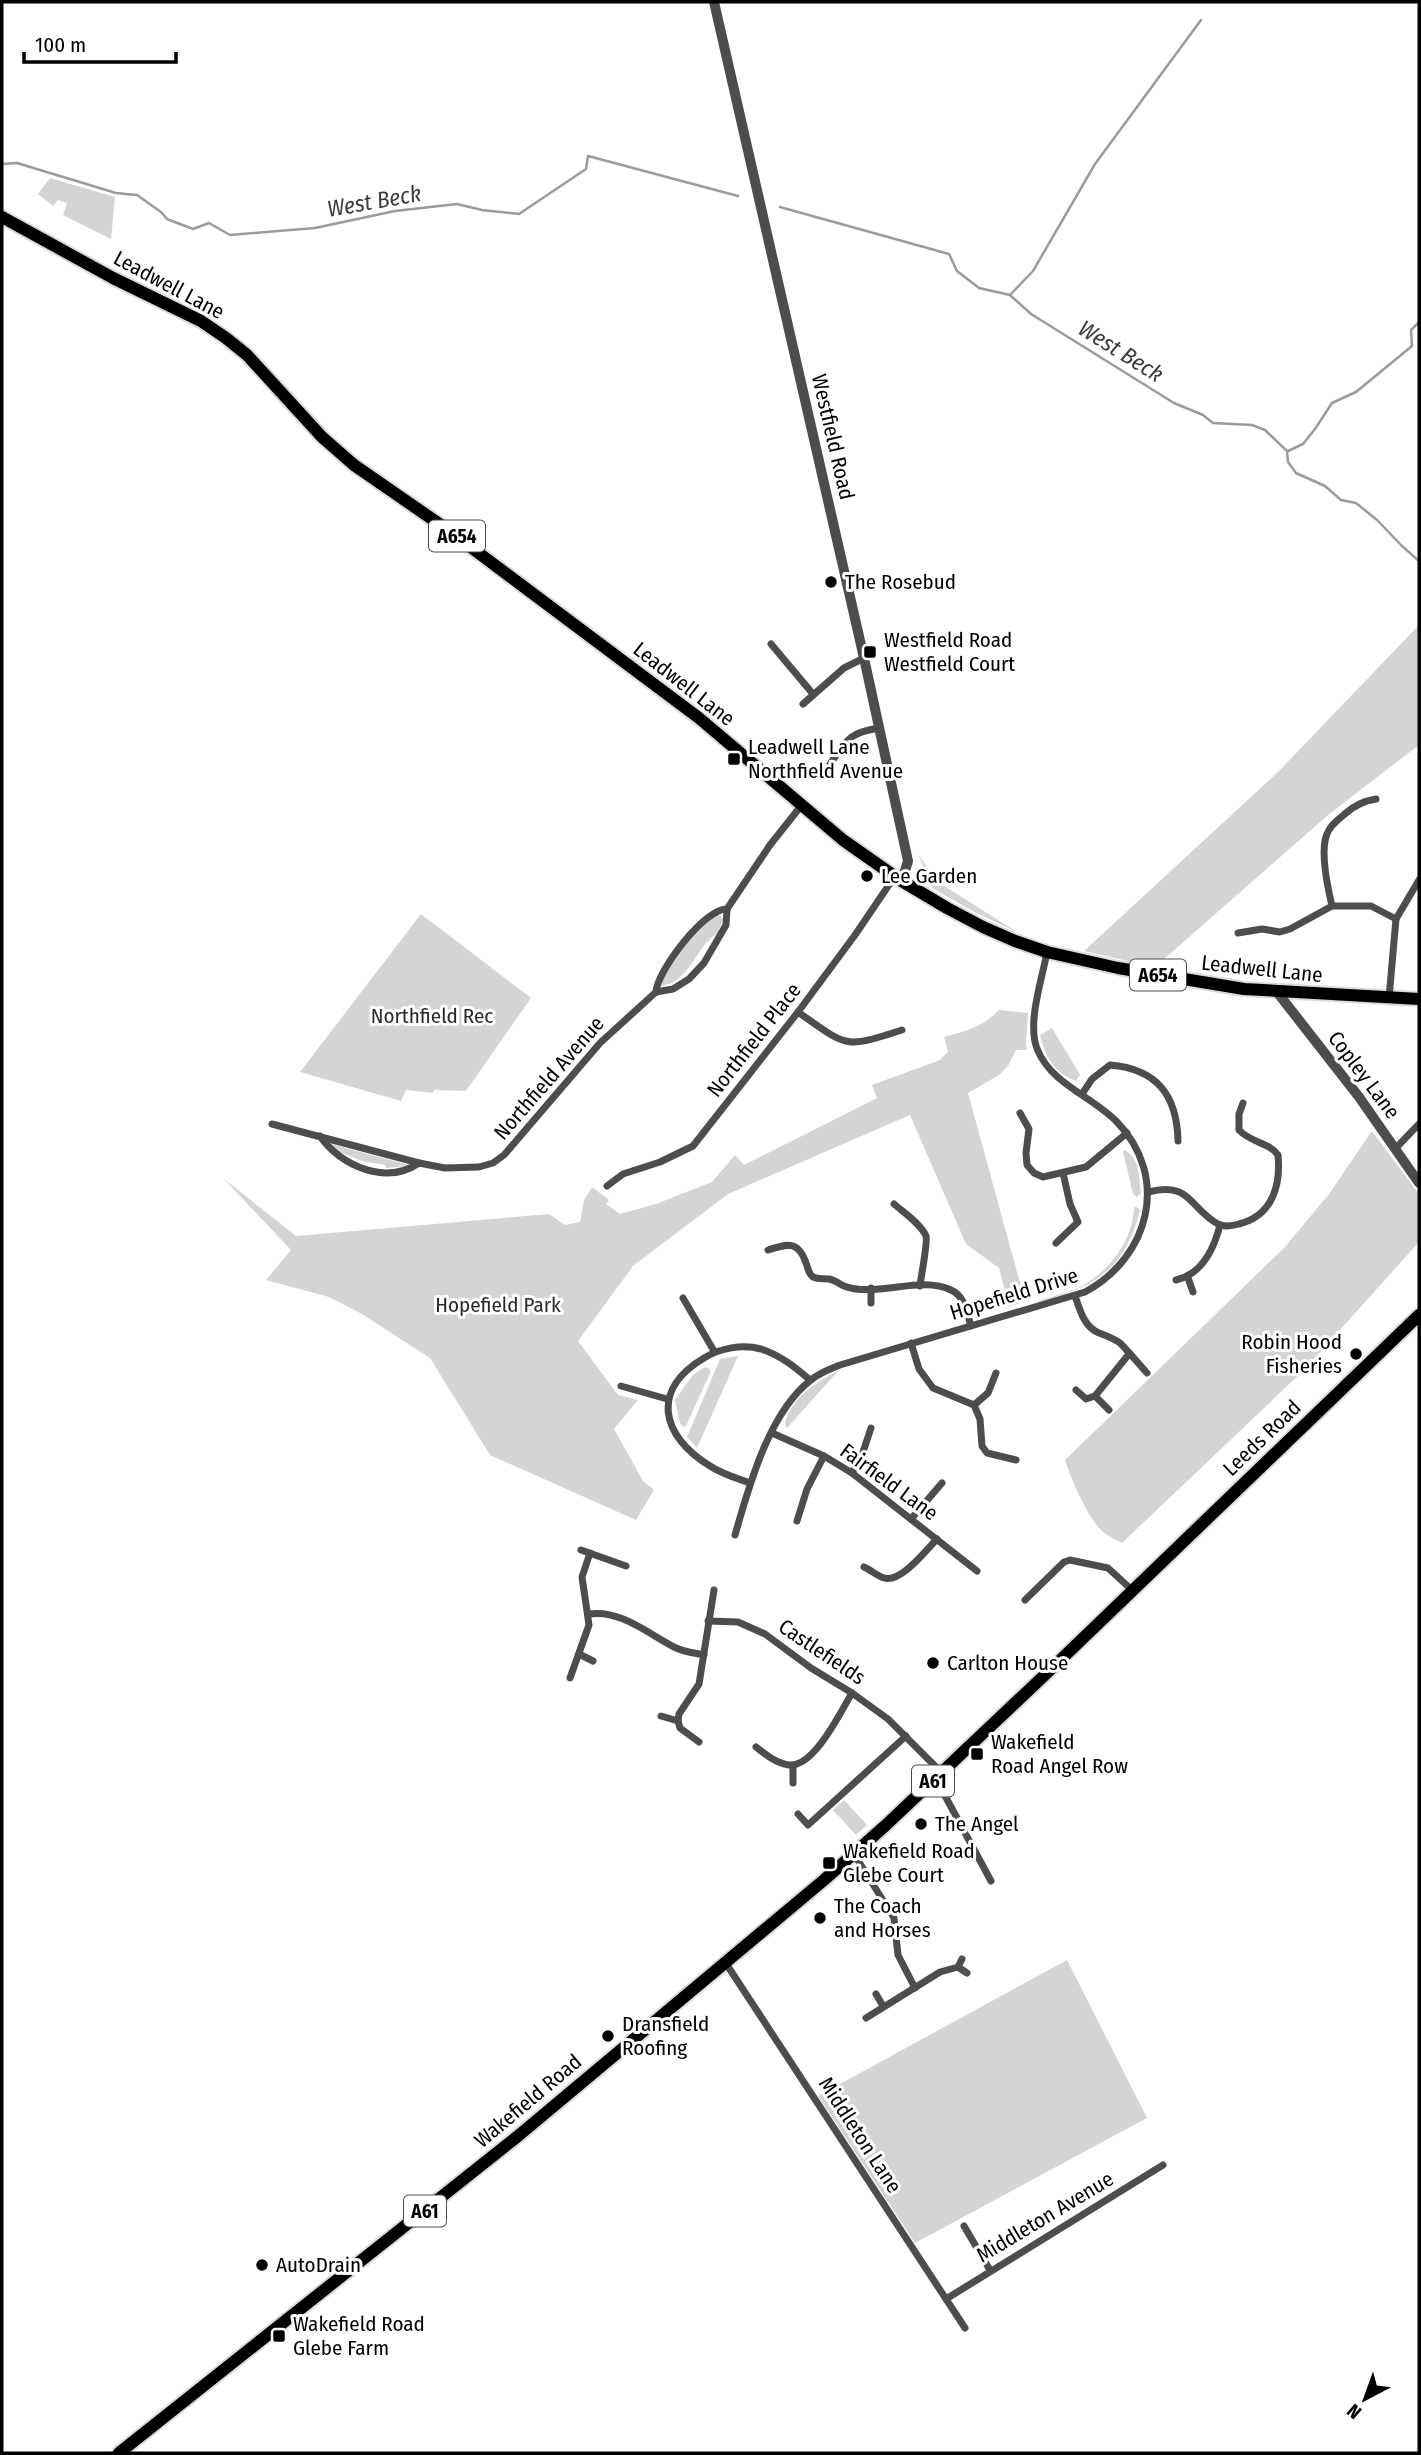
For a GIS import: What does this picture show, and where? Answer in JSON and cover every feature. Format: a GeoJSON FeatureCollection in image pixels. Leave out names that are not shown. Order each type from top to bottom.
{"type":"FeatureCollection","features":[{"type":"Feature","properties":{"kind":"main road","name":"Leadwell Lane"},"geometry":{"type":"LineString","coordinates":[[2,217],[113,278],[201,321],[226,338],[256,365],[337,452],[448,530],[689,711],[851,846],[898,878],[983,927],[1047,952],[1186,980],[1276,992],[1419,999]]}},
{"type":"Feature","properties":{"kind":"main road","name":"Leeds Road"},"geometry":{"type":"LineString","coordinates":[[1132,1590],[1419,1315]]}},
{"type":"Feature","properties":{"kind":"main road","name":"Wakefield Road"},"geometry":{"type":"LineString","coordinates":[[120,2453],[454,2188],[854,1854],[1132,1590]]}},
{"type":"Feature","properties":{"kind":"street","name":"Westfield Road"},"geometry":{"type":"LineString","coordinates":[[715,2],[908,861],[907,867],[898,878]]}},
{"type":"Feature","properties":{"kind":"street"},"geometry":{"type":"LineString","coordinates":[[771,643],[813,694]]}},
{"type":"Feature","properties":{"kind":"street"},"geometry":{"type":"LineString","coordinates":[[803,704],[844,668],[864,658]]}},
{"type":"Feature","properties":{"kind":"street"},"geometry":{"type":"LineString","coordinates":[[830,764],[850,737],[858,732],[879,728]]}},
{"type":"Feature","properties":{"kind":"street"},"geometry":{"type":"LineString","coordinates":[[1332,906],[1327,885],[1324,845],[1327,833],[1350,809],[1364,801],[1376,799]]}},
{"type":"Feature","properties":{"kind":"street","name":"Northfield Avenue"},"geometry":{"type":"LineString","coordinates":[[656,992],[673,989],[689,979],[704,963],[726,925],[727,909],[770,845],[801,806]]}},
{"type":"Feature","properties":{"kind":"street","name":"Northfield Place"},"geometry":{"type":"LineString","coordinates":[[607,1186],[623,1174],[660,1162],[693,1146],[898,878]]}},
{"type":"Feature","properties":{"kind":"street"},"geometry":{"type":"LineString","coordinates":[[1389,998],[1396,919],[1419,880]]}},
{"type":"Feature","properties":{"kind":"street"},"geometry":{"type":"LineString","coordinates":[[1238,933],[1262,929],[1279,932],[1290,929],[1332,906],[1371,906],[1396,919]]}},
{"type":"Feature","properties":{"kind":"street","name":"Northfield Avenue"},"geometry":{"type":"LineString","coordinates":[[272,1124],[445,1168],[479,1167],[493,1163],[504,1155],[600,1043],[656,992],[661,975],[684,943],[708,917],[717,910],[727,909]]}},
{"type":"Feature","properties":{"kind":"street","name":"Hopefield Drive"},"geometry":{"type":"LineString","coordinates":[[735,1535],[750,1483],[772,1433],[784,1411],[810,1380],[840,1365],[1076,1296],[1105,1280],[1129,1254],[1142,1232],[1147,1192],[1143,1166],[1126,1133],[1115,1120],[1047,1066],[1034,1042],[1033,1028],[1047,952]]}},
{"type":"Feature","properties":{"kind":"street","name":"Copley Lane"},"geometry":{"type":"LineString","coordinates":[[1276,992],[1359,1097],[1419,1183]]}},
{"type":"Feature","properties":{"kind":"street"},"geometry":{"type":"LineString","coordinates":[[798,1012],[831,1035],[848,1043],[864,1042],[902,1030]]}},
{"type":"Feature","properties":{"kind":"street"},"geometry":{"type":"LineString","coordinates":[[1083,1094],[1092,1079],[1110,1065],[1133,1069],[1156,1080],[1167,1094],[1178,1124],[1178,1141]]}},
{"type":"Feature","properties":{"kind":"street"},"geometry":{"type":"LineString","coordinates":[[1147,1192],[1172,1189],[1184,1195],[1220,1225],[1248,1222],[1259,1216],[1275,1196],[1278,1155],[1275,1150],[1247,1138],[1239,1130],[1239,1114],[1243,1103]]}},
{"type":"Feature","properties":{"kind":"street"},"geometry":{"type":"LineString","coordinates":[[1020,1113],[1028,1129],[1027,1165],[1042,1177],[1087,1167],[1126,1133]]}},
{"type":"Feature","properties":{"kind":"street"},"geometry":{"type":"LineString","coordinates":[[1178,1124],[1188,1121]]}},
{"type":"Feature","properties":{"kind":"street"},"geometry":{"type":"LineString","coordinates":[[1395,1149],[1419,1124]]}},
{"type":"Feature","properties":{"kind":"street","name":"Northfield Avenue"},"geometry":{"type":"LineString","coordinates":[[320,1136],[333,1153],[365,1170],[407,1171],[419,1163]]}},
{"type":"Feature","properties":{"kind":"street"},"geometry":{"type":"LineString","coordinates":[[1056,1243],[1078,1222],[1066,1191],[1063,1173]]}},
{"type":"Feature","properties":{"kind":"street"},"geometry":{"type":"LineString","coordinates":[[894,1204],[926,1236],[920,1286]]}},
{"type":"Feature","properties":{"kind":"street"},"geometry":{"type":"LineString","coordinates":[[1176,1280],[1188,1278],[1199,1269],[1216,1242],[1220,1225]]}},
{"type":"Feature","properties":{"kind":"street"},"geometry":{"type":"LineString","coordinates":[[768,1250],[788,1244],[796,1247],[803,1255],[813,1277],[856,1288],[944,1287],[954,1291],[964,1304],[971,1326]]}},
{"type":"Feature","properties":{"kind":"street"},"geometry":{"type":"LineString","coordinates":[[1188,1278],[1193,1292]]}},
{"type":"Feature","properties":{"kind":"street"},"geometry":{"type":"LineString","coordinates":[[871,1288],[871,1303]]}},
{"type":"Feature","properties":{"kind":"street"},"geometry":{"type":"LineString","coordinates":[[1076,1296],[1089,1327],[1109,1336],[1147,1373]]}},
{"type":"Feature","properties":{"kind":"street"},"geometry":{"type":"LineString","coordinates":[[683,1298],[714,1351]]}},
{"type":"Feature","properties":{"kind":"street"},"geometry":{"type":"LineString","coordinates":[[911,1343],[919,1369],[933,1388],[974,1405],[980,1419],[982,1446],[987,1453],[1016,1460]]}},
{"type":"Feature","properties":{"kind":"street"},"geometry":{"type":"LineString","coordinates":[[750,1483],[712,1467],[695,1456],[682,1441],[672,1425],[667,1399],[673,1386],[684,1373],[714,1351],[737,1348],[758,1348],[777,1355],[810,1380]]}},
{"type":"Feature","properties":{"kind":"street"},"geometry":{"type":"LineString","coordinates":[[1075,1404],[1079,1393],[1086,1399],[1095,1396],[1129,1354]]}},
{"type":"Feature","properties":{"kind":"street"},"geometry":{"type":"LineString","coordinates":[[974,1405],[988,1393],[996,1373]]}},
{"type":"Feature","properties":{"kind":"street"},"geometry":{"type":"LineString","coordinates":[[621,1386],[667,1399]]}},
{"type":"Feature","properties":{"kind":"street"},"geometry":{"type":"LineString","coordinates":[[1095,1396],[1109,1410]]}},
{"type":"Feature","properties":{"kind":"street"},"geometry":{"type":"LineString","coordinates":[[852,1472],[871,1428]]}},
{"type":"Feature","properties":{"kind":"street","name":"Fairfield Lane"},"geometry":{"type":"LineString","coordinates":[[772,1433],[824,1456],[852,1472],[977,1571]]}},
{"type":"Feature","properties":{"kind":"street"},"geometry":{"type":"LineString","coordinates":[[797,1521],[807,1489],[824,1456]]}},
{"type":"Feature","properties":{"kind":"street"},"geometry":{"type":"LineString","coordinates":[[911,1519],[942,1483]]}},
{"type":"Feature","properties":{"kind":"street"},"geometry":{"type":"LineString","coordinates":[[864,1567],[886,1579],[893,1578],[911,1567],[937,1539]]}},
{"type":"Feature","properties":{"kind":"street"},"geometry":{"type":"LineString","coordinates":[[581,1550],[625,1566]]}},
{"type":"Feature","properties":{"kind":"street"},"geometry":{"type":"LineString","coordinates":[[570,1678],[586,1638],[589,1614],[582,1577],[590,1553]]}},
{"type":"Feature","properties":{"kind":"street"},"geometry":{"type":"LineString","coordinates":[[1025,1600],[1070,1560],[1108,1568],[1132,1590]]}},
{"type":"Feature","properties":{"kind":"street"},"geometry":{"type":"LineString","coordinates":[[699,1742],[680,1728],[678,1721],[679,1714],[699,1684],[714,1590]]}},
{"type":"Feature","properties":{"kind":"street"},"geometry":{"type":"LineString","coordinates":[[589,1614],[599,1612],[611,1615],[680,1649],[704,1655]]}},
{"type":"Feature","properties":{"kind":"street","name":"Castlefields"},"geometry":{"type":"LineString","coordinates":[[708,1621],[738,1622],[765,1634],[888,1719],[939,1776],[991,1881]]}},
{"type":"Feature","properties":{"kind":"street"},"geometry":{"type":"LineString","coordinates":[[579,1654],[593,1661]]}},
{"type":"Feature","properties":{"kind":"street"},"geometry":{"type":"LineString","coordinates":[[793,1766],[805,1759],[823,1741],[852,1693]]}},
{"type":"Feature","properties":{"kind":"street"},"geometry":{"type":"LineString","coordinates":[[661,1716],[678,1721]]}},
{"type":"Feature","properties":{"kind":"street"},"geometry":{"type":"LineString","coordinates":[[798,1814],[808,1825],[906,1736]]}},
{"type":"Feature","properties":{"kind":"street"},"geometry":{"type":"LineString","coordinates":[[756,1747],[771,1758],[793,1766]]}},
{"type":"Feature","properties":{"kind":"street"},"geometry":{"type":"LineString","coordinates":[[793,1766],[793,1783]]}},
{"type":"Feature","properties":{"kind":"street"},"geometry":{"type":"LineString","coordinates":[[854,1854],[894,1918],[898,1955],[915,1988]]}},
{"type":"Feature","properties":{"kind":"street","name":"Middleton Lane"},"geometry":{"type":"LineString","coordinates":[[725,1962],[965,2328]]}},
{"type":"Feature","properties":{"kind":"street"},"geometry":{"type":"LineString","coordinates":[[866,2018],[940,1972],[960,1963],[967,1973]]}},
{"type":"Feature","properties":{"kind":"street"},"geometry":{"type":"LineString","coordinates":[[876,1994],[883,2006]]}},
{"type":"Feature","properties":{"kind":"street","name":"Middleton Avenue"},"geometry":{"type":"LineString","coordinates":[[946,2299],[1163,2165]]}},
{"type":"Feature","properties":{"kind":"street"},"geometry":{"type":"LineString","coordinates":[[964,2226],[990,2270]]}},
{"type":"Feature","properties":{"kind":"green space"},"geometry":{"type":"Polygon","coordinates":[[[50,178],[115,197],[111,239],[63,215],[67,203],[58,200],[53,206],[38,194],[50,178]]]}},
{"type":"Feature","properties":{"kind":"green space"},"geometry":{"type":"Polygon","coordinates":[[[1419,625],[1419,745],[1328,815],[1155,967],[1084,951],[1278,772],[1419,625]]]}},
{"type":"Feature","properties":{"kind":"green space"},"geometry":{"type":"Polygon","coordinates":[[[918,854],[938,882],[1017,932],[932,888],[918,854]]]}},
{"type":"Feature","properties":{"kind":"green space","name":"Northfield Rec"},"geometry":{"type":"Polygon","coordinates":[[[421,914],[531,998],[466,1091],[434,1090],[433,1093],[406,1090],[401,1101],[300,1072],[421,914]]]}},
{"type":"Feature","properties":{"kind":"green space"},"geometry":{"type":"Polygon","coordinates":[[[718,915],[723,920],[717,934],[704,945],[680,977],[662,986],[660,984],[685,946],[718,915]]]}},
{"type":"Feature","properties":{"kind":"green space","name":"Hopefield Park"},"geometry":{"type":"Polygon","coordinates":[[[999,1010],[1028,1013],[1027,1050],[1016,1050],[1008,1066],[999,1075],[968,1093],[1025,1301],[1009,1307],[999,1268],[966,1244],[910,1115],[728,1194],[633,1266],[578,1341],[618,1395],[638,1400],[614,1429],[643,1481],[654,1490],[636,1520],[490,1455],[430,1358],[362,1314],[329,1297],[266,1280],[291,1250],[224,1179],[296,1236],[549,1214],[565,1225],[580,1222],[584,1200],[592,1187],[609,1200],[606,1204],[620,1214],[656,1204],[712,1182],[735,1155],[744,1165],[877,1098],[872,1085],[940,1060],[948,1052],[944,1037],[980,1024],[999,1010]]]}},
{"type":"Feature","properties":{"kind":"green space"},"geometry":{"type":"Polygon","coordinates":[[[1052,1028],[1080,1075],[1076,1081],[1056,1069],[1045,1050],[1040,1035],[1052,1028]]]}},
{"type":"Feature","properties":{"kind":"green space"},"geometry":{"type":"Polygon","coordinates":[[[1372,1131],[1419,1194],[1419,1242],[1304,1370],[1122,1543],[1102,1531],[1086,1508],[1065,1460],[1284,1248],[1329,1194],[1372,1131]]]}},
{"type":"Feature","properties":{"kind":"green space"},"geometry":{"type":"Polygon","coordinates":[[[331,1144],[406,1166],[386,1168],[385,1165],[362,1161],[340,1154],[331,1144]]]}},
{"type":"Feature","properties":{"kind":"green space"},"geometry":{"type":"Polygon","coordinates":[[[1124,1150],[1133,1158],[1138,1168],[1141,1193],[1137,1197],[1133,1194],[1124,1150]]]}},
{"type":"Feature","properties":{"kind":"green space"},"geometry":{"type":"Polygon","coordinates":[[[1136,1206],[1140,1210],[1133,1231],[1115,1263],[1103,1274],[1074,1291],[1035,1303],[1083,1285],[1105,1268],[1128,1235],[1136,1206]]]}},
{"type":"Feature","properties":{"kind":"green space"},"geometry":{"type":"Polygon","coordinates":[[[738,1356],[697,1448],[687,1437],[720,1359],[738,1356]]]}},
{"type":"Feature","properties":{"kind":"green space"},"geometry":{"type":"Polygon","coordinates":[[[705,1367],[710,1369],[710,1373],[684,1427],[680,1424],[675,1400],[693,1375],[705,1367]]]}},
{"type":"Feature","properties":{"kind":"green space"},"geometry":{"type":"Polygon","coordinates":[[[838,1371],[786,1428],[788,1414],[798,1399],[838,1371]]]}},
{"type":"Feature","properties":{"kind":"green space"},"geometry":{"type":"Polygon","coordinates":[[[844,1800],[867,1825],[856,1835],[833,1810],[844,1800]]]}},
{"type":"Feature","properties":{"kind":"green space"},"geometry":{"type":"Polygon","coordinates":[[[1067,1960],[1147,2118],[915,2243],[818,2096],[1067,1960]]]}},
{"type":"Feature","properties":{"kind":"waterway"},"geometry":{"type":"LineString","coordinates":[[1010,295],[1033,271],[1095,164],[1201,20]]}},
{"type":"Feature","properties":{"kind":"waterway","name":"West Beck"},"geometry":{"type":"LineString","coordinates":[[2,164],[17,163],[116,193],[137,195],[167,219],[193,229],[209,223],[230,235],[315,228],[395,211],[457,204],[519,214],[586,169],[588,156],[738,196]]}},
{"type":"Feature","properties":{"kind":"waterway","name":"West Beck"},"geometry":{"type":"LineString","coordinates":[[780,207],[949,254],[957,271],[979,288],[1010,295],[1031,314],[1174,403],[1203,415],[1213,423],[1252,425],[1265,430],[1287,451],[1288,462],[1296,473],[1325,486],[1341,500],[1356,503],[1419,561]]}},
{"type":"Feature","properties":{"kind":"waterway"},"geometry":{"type":"LineString","coordinates":[[1288,451],[1303,444],[1332,403],[1356,392],[1412,346],[1411,330],[1419,322]]}},
{"type":"Feature","properties":{"kind":"place","name":"The Rosebud"},"geometry":{"type":"Point","coordinates":[831,582]}},
{"type":"Feature","properties":{"kind":"place","name":"Westfield Road Westfield Court"},"geometry":{"type":"Point","coordinates":[870,652]}},
{"type":"Feature","properties":{"kind":"place","name":"Leadwell Lane Northfield Avenue"},"geometry":{"type":"Point","coordinates":[734,759]}},
{"type":"Feature","properties":{"kind":"place","name":"Lee Garden"},"geometry":{"type":"Point","coordinates":[867,876]}},
{"type":"Feature","properties":{"kind":"place","name":"Robin Hood Fisheries"},"geometry":{"type":"Point","coordinates":[1356,1354]}},
{"type":"Feature","properties":{"kind":"place","name":"Carlton House"},"geometry":{"type":"Point","coordinates":[933,1663]}},
{"type":"Feature","properties":{"kind":"place","name":"Wakefield Road Angel Row"},"geometry":{"type":"Point","coordinates":[977,1754]}},
{"type":"Feature","properties":{"kind":"place","name":"The Angel"},"geometry":{"type":"Point","coordinates":[921,1824]}},
{"type":"Feature","properties":{"kind":"place","name":"Wakefield Road Glebe Court"},"geometry":{"type":"Point","coordinates":[829,1863]}},
{"type":"Feature","properties":{"kind":"place","name":"The Coach and Horses"},"geometry":{"type":"Point","coordinates":[820,1918]}},
{"type":"Feature","properties":{"kind":"place","name":"Dransfield Roofing"},"geometry":{"type":"Point","coordinates":[608,2036]}},
{"type":"Feature","properties":{"kind":"place","name":"AutoDrain"},"geometry":{"type":"Point","coordinates":[262,2265]}},
{"type":"Feature","properties":{"kind":"place","name":"Wakefield Road Glebe Farm"},"geometry":{"type":"Point","coordinates":[279,2336]}}]}
